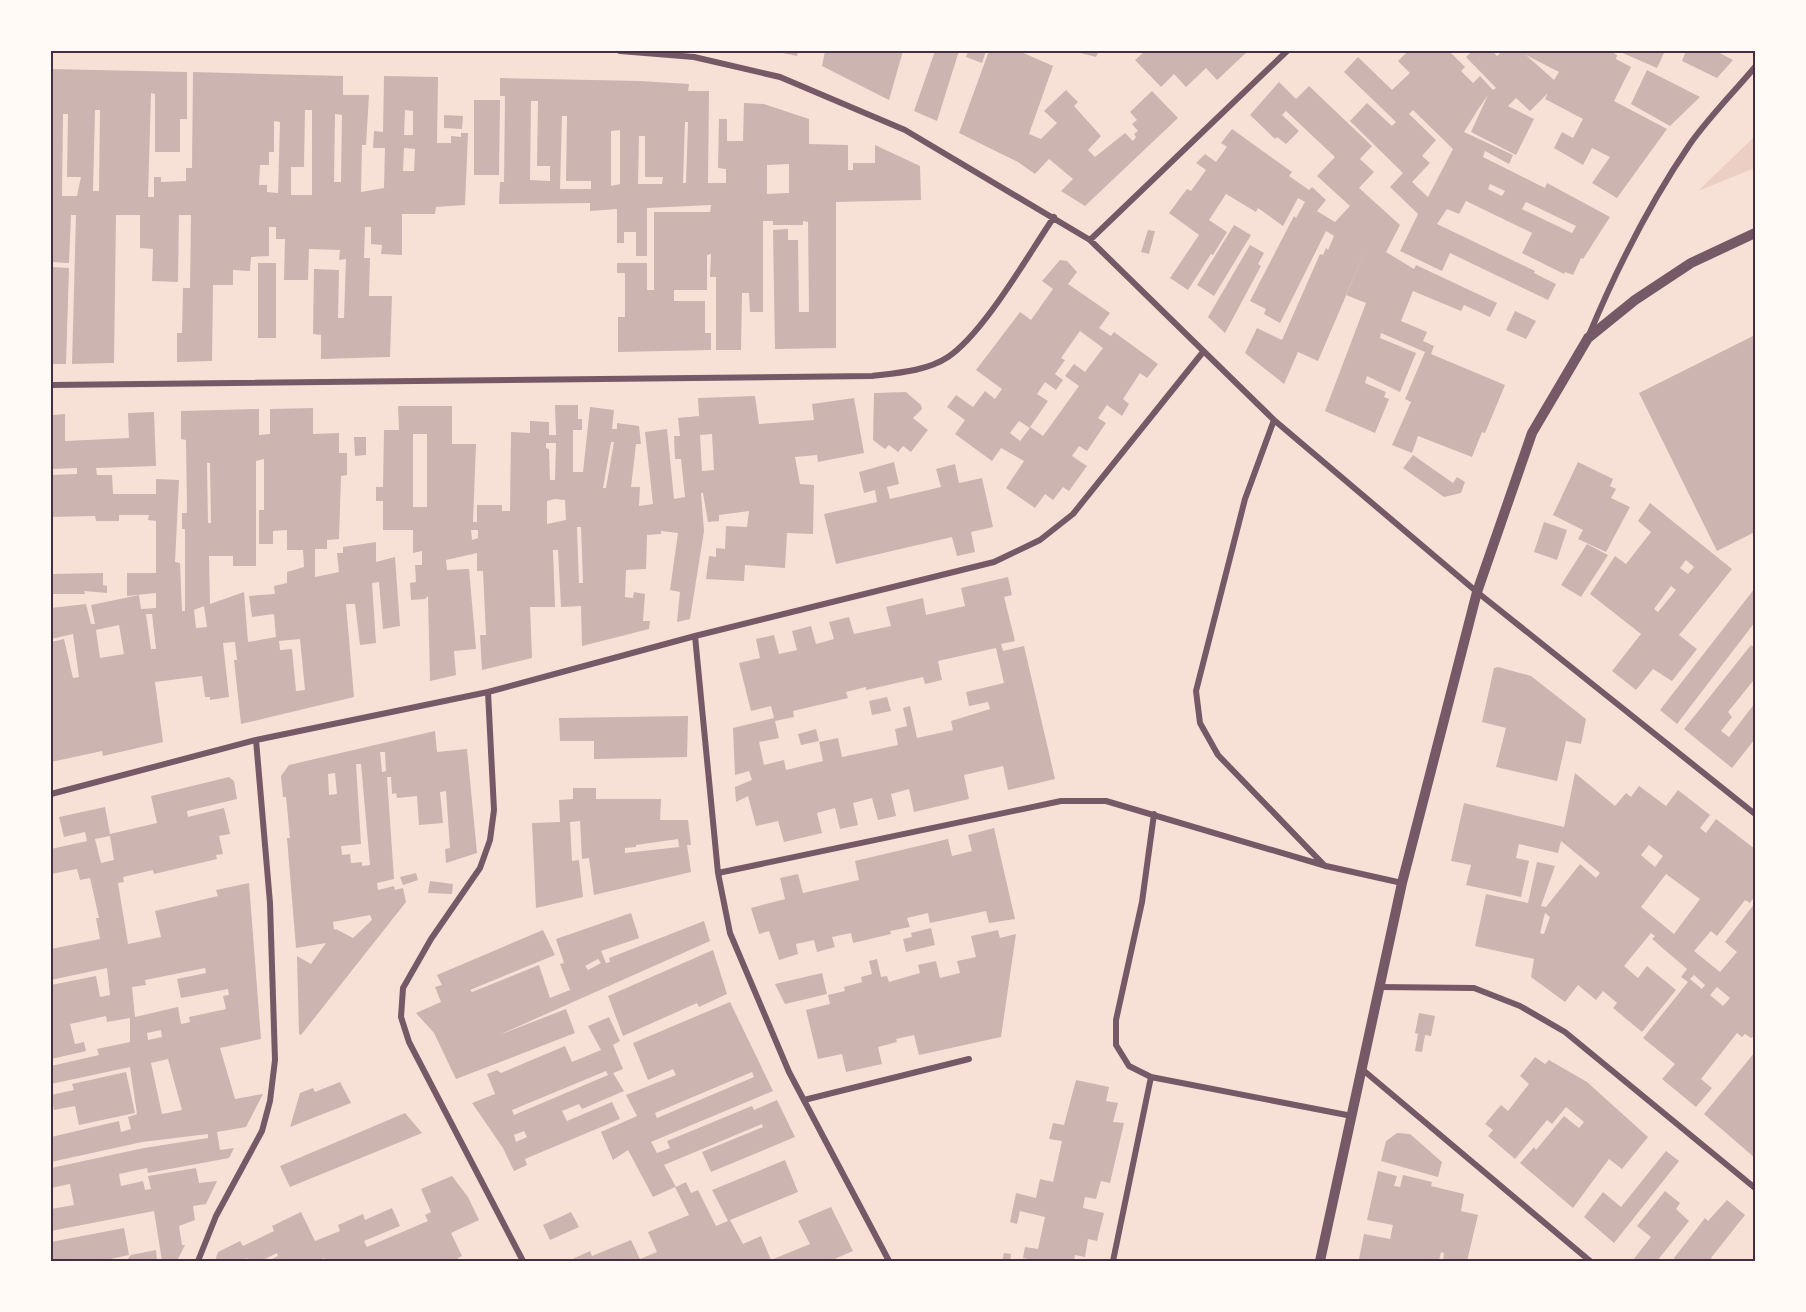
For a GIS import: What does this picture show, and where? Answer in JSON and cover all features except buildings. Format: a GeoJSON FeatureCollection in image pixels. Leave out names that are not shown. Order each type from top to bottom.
{"type":"FeatureCollection","features":[{"type":"Feature","properties":{"kind":"street"},"geometry":{"type":"LineString","coordinates":[[620,51],[694,57],[780,77],[905,130],[1090,240],[1274,420],[1477,592],[1755,814]]}},
{"type":"Feature","properties":{"kind":"street"},"geometry":{"type":"LineString","coordinates":[[1090,240],[1287,51]]}},
{"type":"Feature","properties":{"kind":"street"},"geometry":{"type":"LineString","coordinates":[[1320,1261],[1364,1070],[1378,987],[1402,883],[1477,592],[1532,433],[1588,338],[1619,263],[1652,203],[1691,143],[1755,67]]}},
{"type":"Feature","properties":{"kind":"street"},"geometry":{"type":"LineString","coordinates":[[51,385],[872,376],[914,370],[948,358],[974,334],[1054,217]]}},
{"type":"Feature","properties":{"kind":"street"},"geometry":{"type":"LineString","coordinates":[[1588,338],[1635,300],[1691,263],[1755,233]]}},
{"type":"Feature","properties":{"kind":"street"},"geometry":{"type":"LineString","coordinates":[[51,795],[256,740],[488,692],[695,636],[994,562],[1040,540],[1073,514],[1203,352]]}},
{"type":"Feature","properties":{"kind":"street"},"geometry":{"type":"LineString","coordinates":[[1274,420],[1245,499],[1196,691],[1200,723],[1218,755],[1326,866]]}},
{"type":"Feature","properties":{"kind":"street"},"geometry":{"type":"LineString","coordinates":[[695,636],[718,873],[730,933],[789,1072],[889,1261]]}},
{"type":"Feature","properties":{"kind":"street"},"geometry":{"type":"LineString","coordinates":[[488,692],[494,810],[490,840],[480,868],[431,939],[403,988],[401,1017],[409,1042],[523,1261]]}},
{"type":"Feature","properties":{"kind":"street"},"geometry":{"type":"LineString","coordinates":[[198,1261],[216,1216],[262,1131],[270,1101],[275,1060],[270,903],[256,740]]}},
{"type":"Feature","properties":{"kind":"street"},"geometry":{"type":"LineString","coordinates":[[718,873],[1061,801],[1106,801],[1326,866],[1402,883]]}},
{"type":"Feature","properties":{"kind":"street"},"geometry":{"type":"LineString","coordinates":[[1154,814],[1143,902],[1116,1020],[1116,1045],[1129,1066],[1151,1077],[1352,1116]]}},
{"type":"Feature","properties":{"kind":"street"},"geometry":{"type":"LineString","coordinates":[[1378,987],[1474,988],[1520,1006],[1565,1032],[1755,1188]]}},
{"type":"Feature","properties":{"kind":"street"},"geometry":{"type":"LineString","coordinates":[[804,1100],[969,1059]]}},
{"type":"Feature","properties":{"kind":"street"},"geometry":{"type":"LineString","coordinates":[[1364,1070],[1590,1261]]}},
{"type":"Feature","properties":{"kind":"street"},"geometry":{"type":"LineString","coordinates":[[1113,1261],[1151,1077]]}},
{"type":"Feature","properties":{"kind":"shaded area"},"geometry":{"type":"Polygon","coordinates":[[[1755,136],[1755,168],[1698,191],[1755,136]]]}}]}
